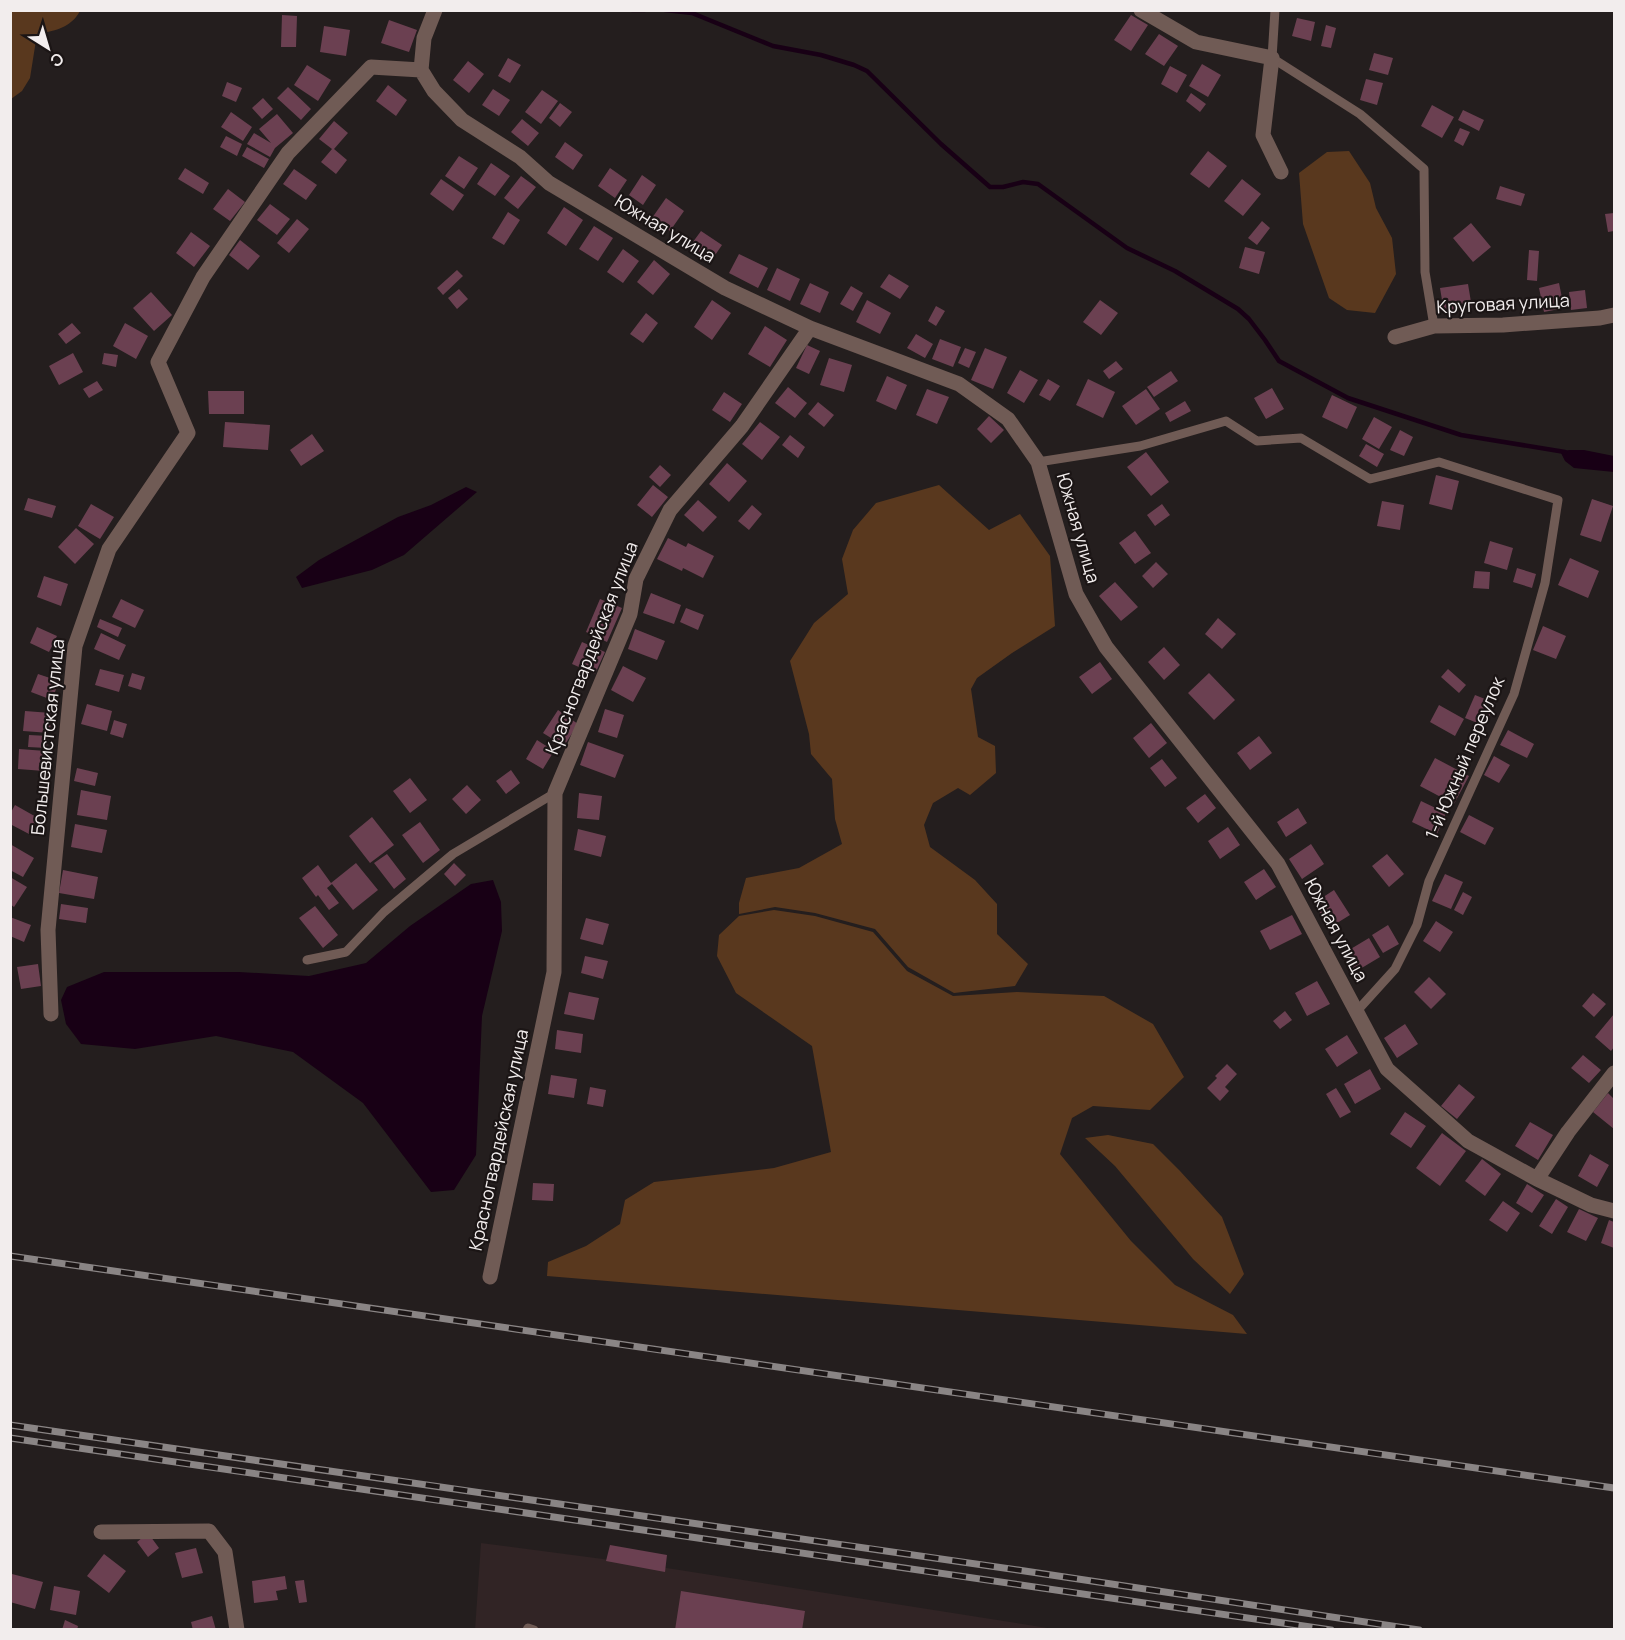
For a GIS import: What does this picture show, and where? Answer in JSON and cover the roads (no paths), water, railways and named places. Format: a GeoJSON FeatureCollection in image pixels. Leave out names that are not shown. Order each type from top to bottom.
{"type":"FeatureCollection","features":[{"type":"Feature","properties":{"kind":"street"},"geometry":{"type":"LineString","coordinates":[[421,70],[424,38],[435,10]]}},
{"type":"Feature","properties":{"kind":"street"},"geometry":{"type":"LineString","coordinates":[[1141,10],[1196,42],[1272,58],[1263,135],[1281,172]]}},
{"type":"Feature","properties":{"kind":"street","name":"Большевистская улица"},"geometry":{"type":"LineString","coordinates":[[51,1014],[48,930],[75,646],[109,549],[188,433],[158,362],[203,277],[288,153],[371,67],[421,70]]}},
{"type":"Feature","properties":{"kind":"street","name":"Южная улица"},"geometry":{"type":"LineString","coordinates":[[421,70],[434,91],[462,120],[520,157],[549,183],[725,288],[810,328],[959,384],[1008,419],[1038,462],[1076,594],[1106,647],[1278,864],[1387,1069],[1468,1142],[1591,1205],[1614,1211]]}},
{"type":"Feature","properties":{"kind":"street","name":"Круговая улица"},"geometry":{"type":"LineString","coordinates":[[1395,338],[1434,326],[1503,325],[1614,315]]}},
{"type":"Feature","properties":{"kind":"street","name":"Красногвардейская улица"},"geometry":{"type":"LineString","coordinates":[[490,1277],[554,972],[555,793],[630,614],[636,579],[670,510],[742,426],[810,328]]}},
{"type":"Feature","properties":{"kind":"street"},"geometry":{"type":"LineString","coordinates":[[1537,1179],[1568,1132],[1614,1073]]}},
{"type":"Feature","properties":{"kind":"street"},"geometry":{"type":"LineString","coordinates":[[101,1532],[209,1531],[225,1552],[237,1629]]}},
{"type":"Feature","properties":{"kind":"lane"},"geometry":{"type":"LineString","coordinates":[[1275,10],[1272,58],[1360,114],[1424,169],[1425,272],[1434,326]]}},
{"type":"Feature","properties":{"kind":"lane","name":"1-й Южный переулок"},"geometry":{"type":"LineString","coordinates":[[1038,462],[1140,446],[1226,421],[1257,441],[1301,438],[1370,479],[1439,462],[1558,500],[1545,583],[1514,694],[1430,881],[1417,925],[1395,969],[1357,1011]]}},
{"type":"Feature","properties":{"kind":"lane"},"geometry":{"type":"LineString","coordinates":[[307,960],[346,952],[384,912],[453,854],[555,793]]}},
{"type":"Feature","properties":{"kind":"lane"},"geometry":{"type":"LineString","coordinates":[[527,1629],[534,1629]]}},
{"type":"Feature","properties":{"kind":"waterway"},"geometry":{"type":"LineString","coordinates":[[632,10],[645,10]]}},
{"type":"Feature","properties":{"kind":"waterway"},"geometry":{"type":"LineString","coordinates":[[665,10],[692,13],[773,46],[821,55],[867,71],[941,144],[990,187],[1003,187],[1023,182],[1038,184],[1127,248],[1175,271],[1238,309],[1249,319],[1279,361],[1348,398],[1461,435],[1565,452]]}},
{"type":"Feature","properties":{"kind":"railway"},"geometry":{"type":"LineString","coordinates":[[10,1256],[1614,1488]]}},
{"type":"Feature","properties":{"kind":"railway"},"geometry":{"type":"LineString","coordinates":[[10,1425],[1419,1630]]}},
{"type":"Feature","properties":{"kind":"railway"},"geometry":{"type":"LineString","coordinates":[[10,1438],[1331,1630]]}}]}
